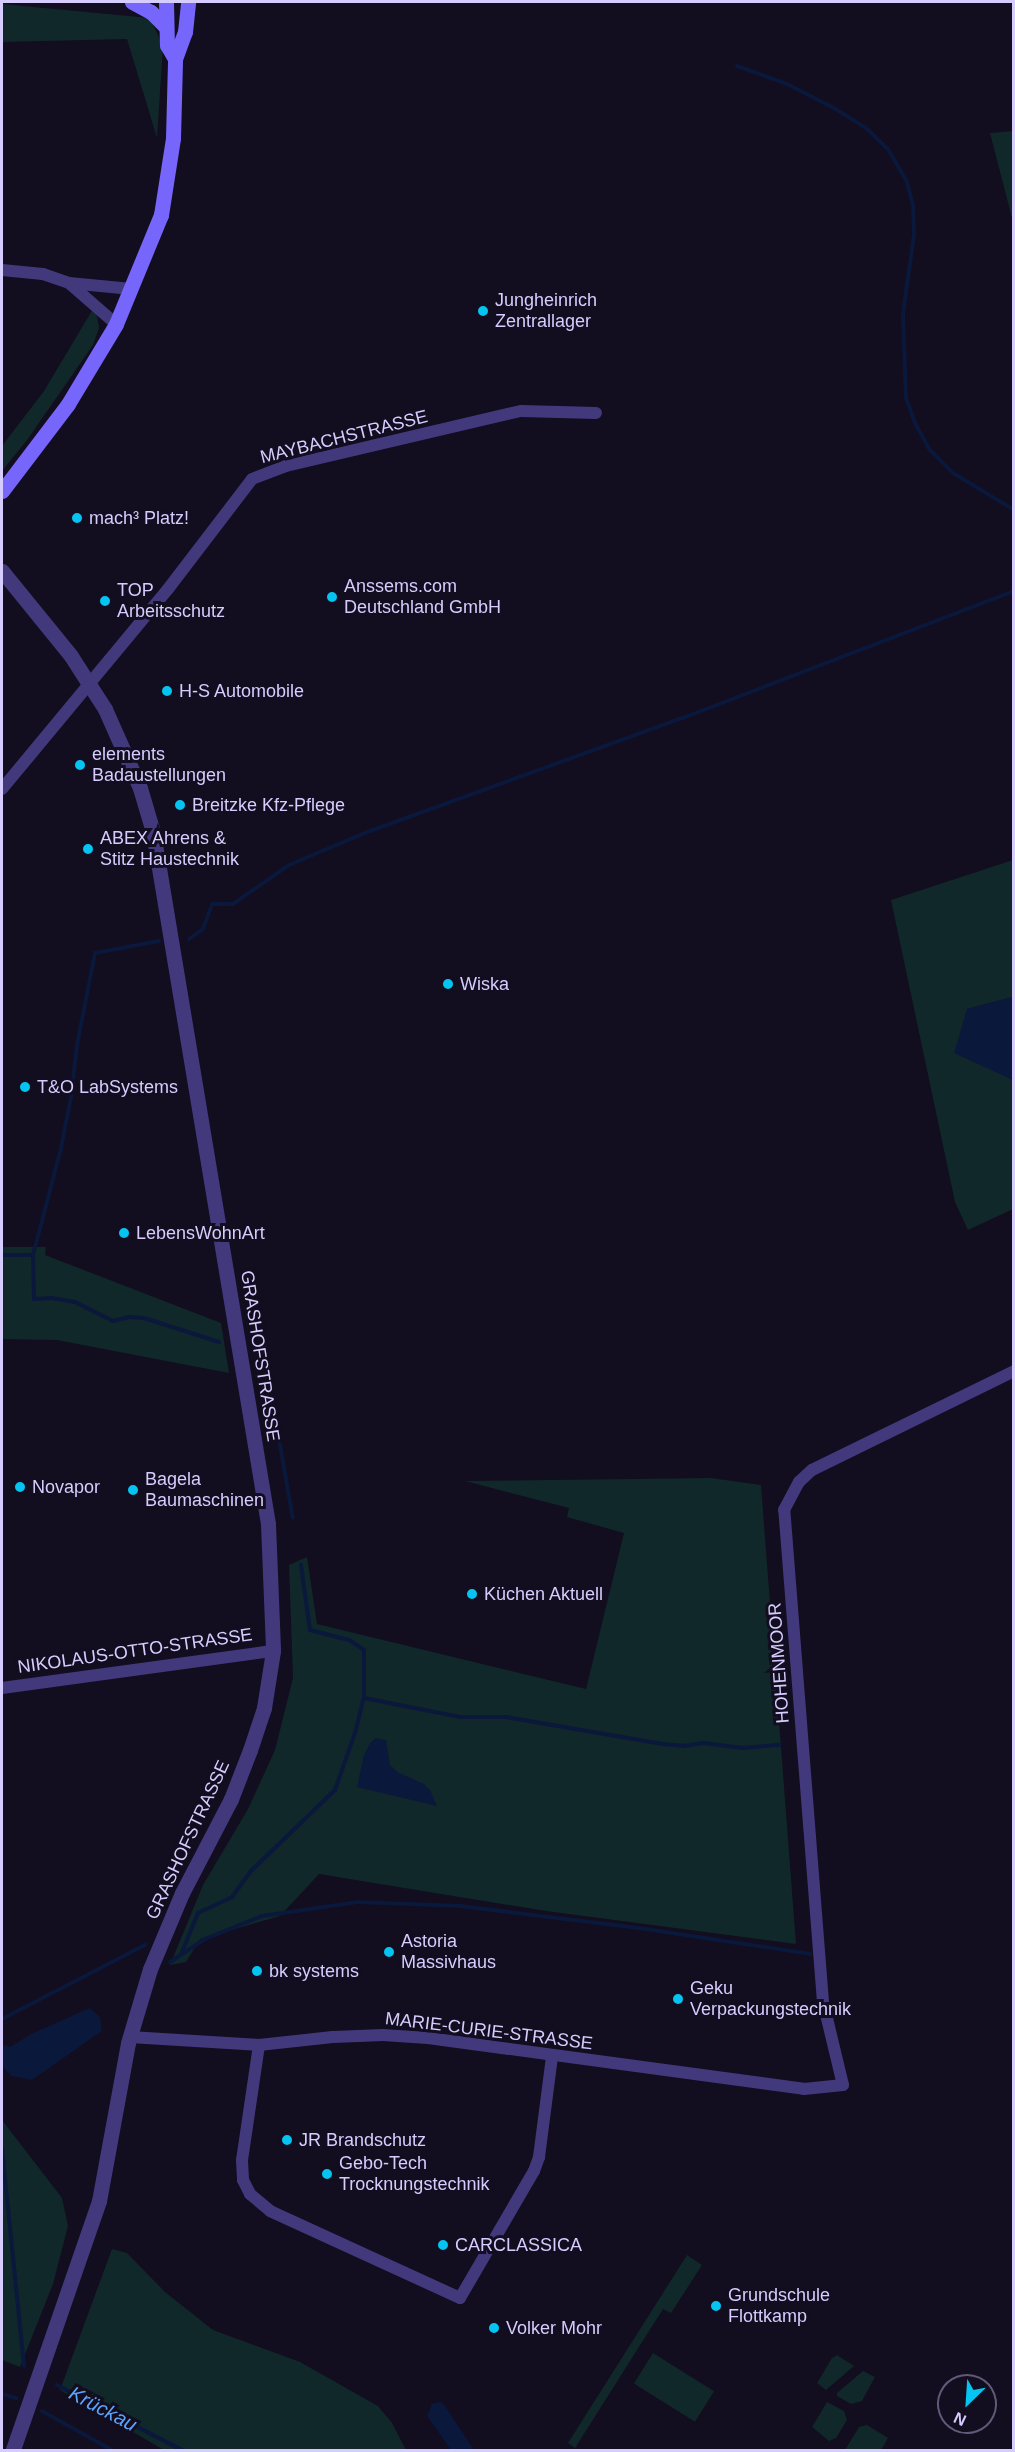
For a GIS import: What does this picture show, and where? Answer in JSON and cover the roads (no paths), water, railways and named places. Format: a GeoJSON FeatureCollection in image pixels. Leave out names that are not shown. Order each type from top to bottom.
{"type":"FeatureCollection","features":[{"type":"Feature","properties":{"kind":"main road"},"geometry":{"type":"LineString","coordinates":[[132,2],[151,12],[165,27]]}},
{"type":"Feature","properties":{"kind":"main road"},"geometry":{"type":"LineString","coordinates":[[166,2],[167,45],[175,59]]}},
{"type":"Feature","properties":{"kind":"main road"},"geometry":{"type":"LineString","coordinates":[[2,491],[69,404],[116,324],[161,215],[173,138],[175,59],[185,32],[188,2]]}},
{"type":"Feature","properties":{"kind":"street"},"geometry":{"type":"LineString","coordinates":[[2,270],[43,274],[69,284],[132,289]]}},
{"type":"Feature","properties":{"kind":"street"},"geometry":{"type":"LineString","coordinates":[[69,284],[116,324]]}},
{"type":"Feature","properties":{"kind":"street","name":"MAYBACHSTRASSE"},"geometry":{"type":"LineString","coordinates":[[2,789],[168,589],[252,479],[286,466],[521,411],[596,412]]}},
{"type":"Feature","properties":{"kind":"street","name":"GRASHOFSTRASSE"},"geometry":{"type":"LineString","coordinates":[[2,571],[89,683],[118,735],[140,788],[162,874],[268,1524],[273,1651],[264,1708],[250,1750],[231,1799],[183,1893],[150,1969],[130,2037],[99,2201],[13,2451]]}},
{"type":"Feature","properties":{"kind":"street"},"geometry":{"type":"LineString","coordinates":[[2,585],[16,590]]}},
{"type":"Feature","properties":{"kind":"street","name":"HOHENMOOR"},"geometry":{"type":"LineString","coordinates":[[843,2085],[823,2002],[784,1510],[799,1482],[812,1470],[1014,1371]]}},
{"type":"Feature","properties":{"kind":"street","name":"NIKOLAUS-OTTO-STRASSE"},"geometry":{"type":"LineString","coordinates":[[2,1688],[273,1651]]}},
{"type":"Feature","properties":{"kind":"street","name":"MARIE-CURIE-STRASSE"},"geometry":{"type":"LineString","coordinates":[[130,2037],[259,2045],[333,2037],[383,2035],[428,2038],[552,2057],[804,2090],[843,2085]]}},
{"type":"Feature","properties":{"kind":"street"},"geometry":{"type":"LineString","coordinates":[[259,2045],[242,2160],[243,2180],[250,2194],[270,2211],[460,2298],[534,2171],[539,2157],[552,2057]]}},
{"type":"Feature","properties":{"kind":"water"},"geometry":{"type":"Polygon","coordinates":[[[1014,997],[1013,1080],[954,1053],[967,1009],[1014,997]]]}},
{"type":"Feature","properties":{"kind":"water"},"geometry":{"type":"Polygon","coordinates":[[[376,1738],[386,1740],[390,1765],[399,1773],[424,1784],[430,1790],[437,1806],[357,1787],[364,1755],[370,1743],[376,1738]]]}},
{"type":"Feature","properties":{"kind":"water"},"geometry":{"type":"Polygon","coordinates":[[[90,2008],[100,2017],[102,2031],[32,2080],[11,2076],[2,2066],[2,2044],[10,2047],[33,2033],[90,2008]]]}},
{"type":"Feature","properties":{"kind":"water"},"geometry":{"type":"Polygon","coordinates":[[[443,2403],[474,2450],[451,2450],[427,2416],[432,2404],[443,2403]]]}},
{"type":"Feature","properties":{"kind":"waterway"},"geometry":{"type":"LineString","coordinates":[[737,66],[787,84],[834,108],[865,127],[888,149],[907,182],[913,206],[914,235],[903,313],[906,398],[916,425],[930,450],[953,473],[1014,510]]}},
{"type":"Feature","properties":{"kind":"waterway"},"geometry":{"type":"LineString","coordinates":[[189,939],[203,929],[212,904],[233,904],[289,865],[370,831],[683,718],[1014,591]]}},
{"type":"Feature","properties":{"kind":"waterway"},"geometry":{"type":"LineString","coordinates":[[33,1255],[61,1148],[71,1097],[77,1045],[95,953],[159,941]]}},
{"type":"Feature","properties":{"kind":"waterway"},"geometry":{"type":"LineString","coordinates":[[2,1255],[33,1255],[34,1299],[52,1298],[75,1302],[113,1321],[129,1317],[144,1318],[219,1342]]}},
{"type":"Feature","properties":{"kind":"waterway"},"geometry":{"type":"LineString","coordinates":[[259,1354],[265,1360],[293,1518]]}},
{"type":"Feature","properties":{"kind":"waterway"},"geometry":{"type":"LineString","coordinates":[[182,1952],[198,1913],[232,1897],[251,1871],[335,1790],[355,1733],[364,1698],[364,1650],[349,1640],[310,1630],[301,1565]]}},
{"type":"Feature","properties":{"kind":"waterway"},"geometry":{"type":"LineString","coordinates":[[364,1698],[460,1717],[506,1717],[663,1744],[684,1746],[703,1743],[743,1748],[780,1745]]}},
{"type":"Feature","properties":{"kind":"waterway"},"geometry":{"type":"LineString","coordinates":[[170,1962],[205,1939],[262,1916],[358,1902],[460,1906],[639,1928],[810,1954]]}},
{"type":"Feature","properties":{"kind":"waterway"},"geometry":{"type":"LineString","coordinates":[[2,2019],[145,1945]]}},
{"type":"Feature","properties":{"kind":"waterway","name":"Krückau"},"geometry":{"type":"LineString","coordinates":[[2,2149],[24,2366]]}},
{"type":"Feature","properties":{"kind":"waterway","name":"Krückau"},"geometry":{"type":"LineString","coordinates":[[57,2385],[182,2450]]}},
{"type":"Feature","properties":{"kind":"waterway"},"geometry":{"type":"LineString","coordinates":[[2,2394],[16,2398]]}},
{"type":"Feature","properties":{"kind":"waterway"},"geometry":{"type":"LineString","coordinates":[[42,2411],[112,2450]]}},
{"type":"Feature","properties":{"kind":"place","name":"Jungheinrich Zentrallager"},"geometry":{"type":"Point","coordinates":[483,311]}},
{"type":"Feature","properties":{"kind":"place","name":"mach³ Platz!"},"geometry":{"type":"Point","coordinates":[77,518]}},
{"type":"Feature","properties":{"kind":"place","name":"Anssems.com Deutschland GmbH"},"geometry":{"type":"Point","coordinates":[332,597]}},
{"type":"Feature","properties":{"kind":"place","name":"TOP Arbeitsschutz"},"geometry":{"type":"Point","coordinates":[105,601]}},
{"type":"Feature","properties":{"kind":"place","name":"H-S Automobile"},"geometry":{"type":"Point","coordinates":[167,691]}},
{"type":"Feature","properties":{"kind":"place","name":"elements Badaustellungen"},"geometry":{"type":"Point","coordinates":[80,765]}},
{"type":"Feature","properties":{"kind":"place","name":"Breitzke Kfz-Pflege"},"geometry":{"type":"Point","coordinates":[180,805]}},
{"type":"Feature","properties":{"kind":"place","name":"ABEX Ahrens & Stitz Haustechnik"},"geometry":{"type":"Point","coordinates":[88,849]}},
{"type":"Feature","properties":{"kind":"place","name":"Wiska"},"geometry":{"type":"Point","coordinates":[448,984]}},
{"type":"Feature","properties":{"kind":"place","name":"T&O LabSystems"},"geometry":{"type":"Point","coordinates":[25,1087]}},
{"type":"Feature","properties":{"kind":"place","name":"LebensWohnArt"},"geometry":{"type":"Point","coordinates":[124,1233]}},
{"type":"Feature","properties":{"kind":"place","name":"Novapor"},"geometry":{"type":"Point","coordinates":[20,1487]}},
{"type":"Feature","properties":{"kind":"place","name":"Bagela Baumaschinen"},"geometry":{"type":"Point","coordinates":[133,1490]}},
{"type":"Feature","properties":{"kind":"place","name":"Küchen Aktuell"},"geometry":{"type":"Point","coordinates":[472,1594]}},
{"type":"Feature","properties":{"kind":"place","name":"Astoria Massivhaus"},"geometry":{"type":"Point","coordinates":[389,1952]}},
{"type":"Feature","properties":{"kind":"place","name":"bk systems"},"geometry":{"type":"Point","coordinates":[257,1971]}},
{"type":"Feature","properties":{"kind":"place","name":"Geku Verpackungstechnik"},"geometry":{"type":"Point","coordinates":[678,1999]}},
{"type":"Feature","properties":{"kind":"place","name":"JR Brandschutz"},"geometry":{"type":"Point","coordinates":[287,2140]}},
{"type":"Feature","properties":{"kind":"place","name":"Gebo-Tech Trocknungstechnik"},"geometry":{"type":"Point","coordinates":[327,2174]}},
{"type":"Feature","properties":{"kind":"place","name":"CARCLASSICA"},"geometry":{"type":"Point","coordinates":[443,2245]}},
{"type":"Feature","properties":{"kind":"place","name":"Grundschule Flottkamp"},"geometry":{"type":"Point","coordinates":[716,2306]}},
{"type":"Feature","properties":{"kind":"place","name":"Volker Mohr"},"geometry":{"type":"Point","coordinates":[494,2328]}}]}
